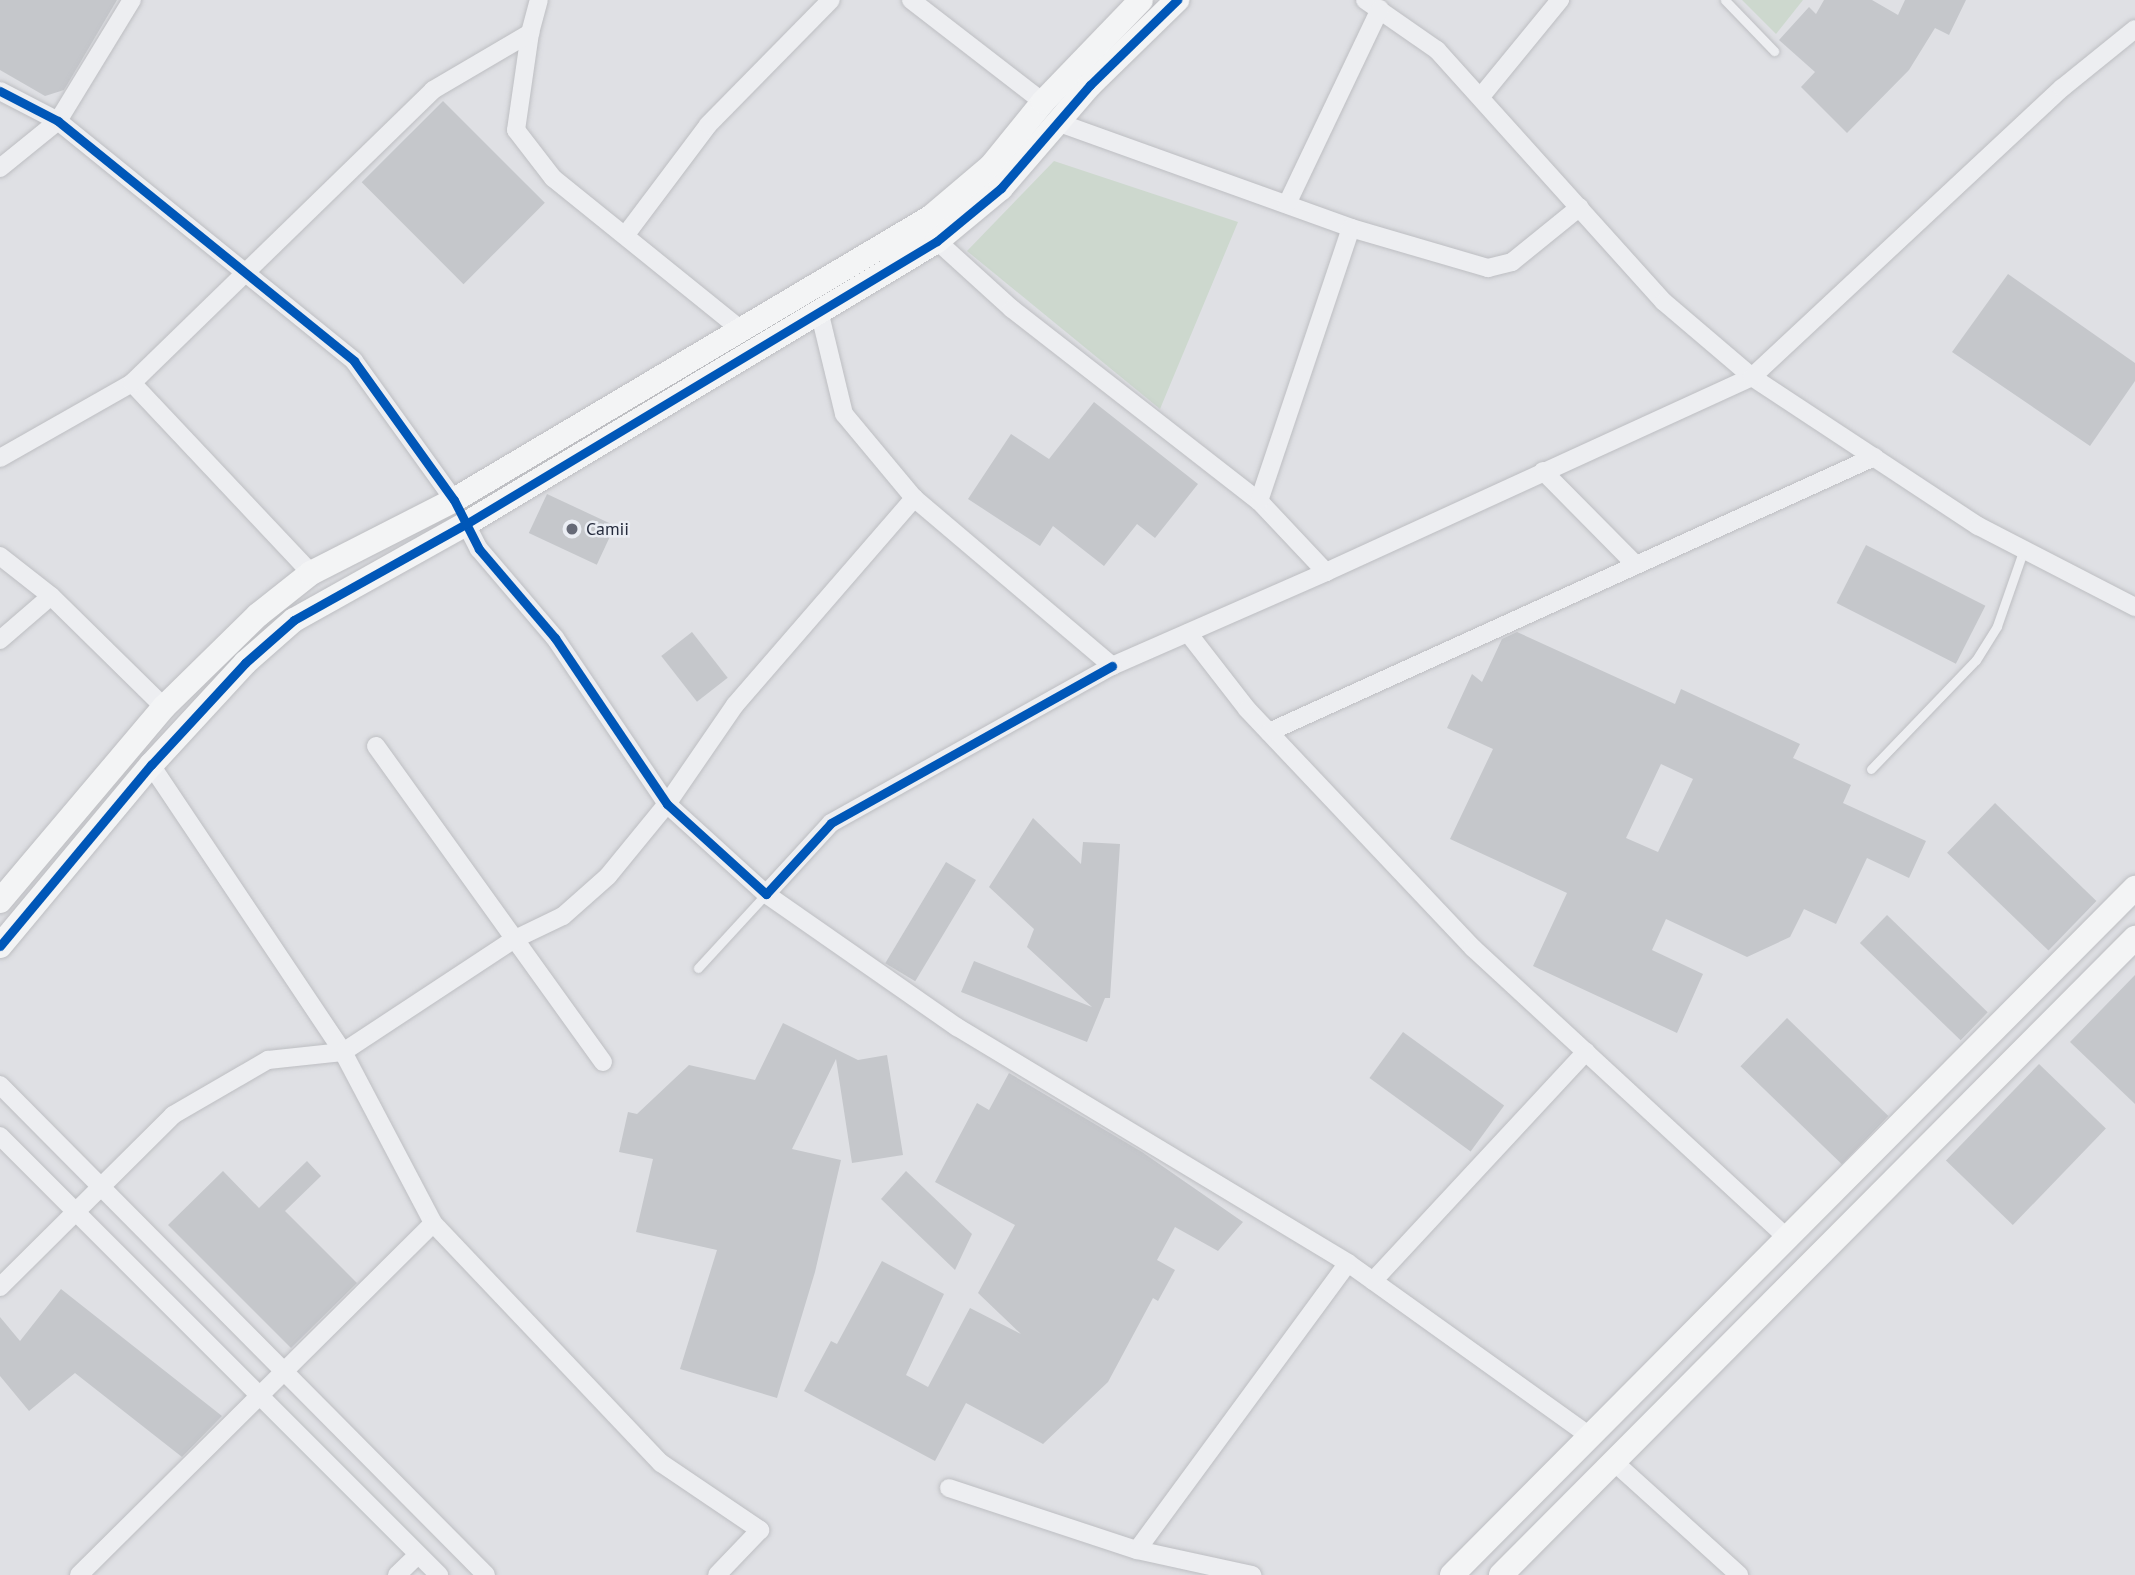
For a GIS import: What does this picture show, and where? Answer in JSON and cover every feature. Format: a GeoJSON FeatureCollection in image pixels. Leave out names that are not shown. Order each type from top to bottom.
{"type":"FeatureCollection","features":[{"type":"Feature","properties":{"kind":"street"},"geometry":{"type":"LineString","coordinates":[[0,168],[58,121],[132,0]]}},
{"type":"Feature","properties":{"kind":"street"},"geometry":{"type":"LineString","coordinates":[[539,0],[530,33],[516,130],[553,178],[626,233],[740,329]]}},
{"type":"Feature","properties":{"kind":"street"},"geometry":{"type":"LineString","coordinates":[[626,233],[708,125],[831,0]]}},
{"type":"Feature","properties":{"kind":"street"},"geometry":{"type":"LineString","coordinates":[[911,0],[1050,112],[1351,228],[1488,268],[1512,262],[1580,207]]}},
{"type":"Feature","properties":{"kind":"street"},"geometry":{"type":"LineString","coordinates":[[0,946],[151,765],[245,663],[294,620],[466,524],[937,241],[1001,188],[1050,112],[1142,0]]}},
{"type":"Feature","properties":{"kind":"street"},"geometry":{"type":"LineString","coordinates":[[0,901],[164,707],[228,642],[311,573],[454,500],[952,202],[1177,0]]}},
{"type":"Feature","properties":{"kind":"street"},"geometry":{"type":"LineString","coordinates":[[1483,94],[1560,0]]}},
{"type":"Feature","properties":{"kind":"street"},"geometry":{"type":"LineString","coordinates":[[1287,204],[1372,4],[1437,50],[1483,94],[1664,302],[1752,377],[2024,550],[2135,607]]}},
{"type":"Feature","properties":{"kind":"street"},"geometry":{"type":"LineString","coordinates":[[766,894],[831,823],[1112,666],[1752,377],[2062,88],[2135,29]]}},
{"type":"Feature","properties":{"kind":"street"},"geometry":{"type":"LineString","coordinates":[[0,458],[132,383],[433,90],[530,33]]}},
{"type":"Feature","properties":{"kind":"street"},"geometry":{"type":"LineString","coordinates":[[0,91],[58,121],[248,272],[354,361],[454,500],[479,549],[555,638],[667,804],[766,894],[957,1027],[1348,1263],[1587,1434],[1613,1461],[1739,1575]]}},
{"type":"Feature","properties":{"kind":"street"},"geometry":{"type":"LineString","coordinates":[[1259,501],[1351,228]]}},
{"type":"Feature","properties":{"kind":"street"},"geometry":{"type":"LineString","coordinates":[[937,241],[1012,309],[1259,501],[1325,572]]}},
{"type":"Feature","properties":{"kind":"street"},"geometry":{"type":"LineString","coordinates":[[819,311],[844,414],[914,498],[1112,666]]}},
{"type":"Feature","properties":{"kind":"street"},"geometry":{"type":"LineString","coordinates":[[132,383],[311,573]]}},
{"type":"Feature","properties":{"kind":"street"},"geometry":{"type":"LineString","coordinates":[[1269,732],[1874,457]]}},
{"type":"Feature","properties":{"kind":"street"},"geometry":{"type":"LineString","coordinates":[[1543,471],[1636,565]]}},
{"type":"Feature","properties":{"kind":"street"},"geometry":{"type":"LineString","coordinates":[[0,1287],[173,1115],[268,1060],[343,1052],[513,940],[563,916],[608,876],[667,804],[735,705],[914,498]]}},
{"type":"Feature","properties":{"kind":"street"},"geometry":{"type":"LineString","coordinates":[[0,556],[51,596],[164,707]]}},
{"type":"Feature","properties":{"kind":"street"},"geometry":{"type":"LineString","coordinates":[[0,640],[51,596]]}},
{"type":"Feature","properties":{"kind":"street"},"geometry":{"type":"LineString","coordinates":[[1188,633],[1269,732],[1473,948],[1786,1237]]}},
{"type":"Feature","properties":{"kind":"street"},"geometry":{"type":"LineString","coordinates":[[376,746],[603,1062]]}},
{"type":"Feature","properties":{"kind":"street"},"geometry":{"type":"LineString","coordinates":[[151,765],[343,1052],[433,1223],[661,1464],[760,1530],[718,1575]]}},
{"type":"Feature","properties":{"kind":"street"},"geometry":{"type":"LineString","coordinates":[[1452,1575],[1587,1434],[2135,888]]}},
{"type":"Feature","properties":{"kind":"street"},"geometry":{"type":"LineString","coordinates":[[1501,1575],[2135,937]]}},
{"type":"Feature","properties":{"kind":"street"},"geometry":{"type":"LineString","coordinates":[[1373,1281],[1586,1052]]}},
{"type":"Feature","properties":{"kind":"street"},"geometry":{"type":"LineString","coordinates":[[0,1085],[486,1575]]}},
{"type":"Feature","properties":{"kind":"street"},"geometry":{"type":"LineString","coordinates":[[0,1136],[439,1575]]}},
{"type":"Feature","properties":{"kind":"street"},"geometry":{"type":"LineString","coordinates":[[79,1575],[433,1223]]}},
{"type":"Feature","properties":{"kind":"street"},"geometry":{"type":"LineString","coordinates":[[1137,1550],[1348,1263]]}},
{"type":"Feature","properties":{"kind":"street"},"geometry":{"type":"LineString","coordinates":[[949,1488],[1137,1550],[1252,1575]]}},
{"type":"Feature","properties":{"kind":"street"},"geometry":{"type":"LineString","coordinates":[[397,1575],[418,1555]]}},
{"type":"Feature","properties":{"kind":"lane"},"geometry":{"type":"LineString","coordinates":[[1725,0],[1774,51]]}},
{"type":"Feature","properties":{"kind":"lane"},"geometry":{"type":"LineString","coordinates":[[1871,769],[1976,660],[1997,625],[2024,550]]}},
{"type":"Feature","properties":{"kind":"lane"},"geometry":{"type":"LineString","coordinates":[[698,968],[766,894]]}},
{"type":"Feature","properties":{"kind":"shaded area"},"geometry":{"type":"Polygon","coordinates":[[[1742,0],[1803,0],[1776,34],[1742,0]]]}},
{"type":"Feature","properties":{"kind":"shaded area"},"geometry":{"type":"Polygon","coordinates":[[[1054,161],[1238,222],[1160,409],[967,251],[1054,161]]]}},
{"type":"Feature","properties":{"kind":"building"},"geometry":{"type":"Polygon","coordinates":[[[0,0],[117,0],[64,90],[45,96],[0,70],[0,0]]]}},
{"type":"Feature","properties":{"kind":"building"},"geometry":{"type":"Polygon","coordinates":[[[1824,0],[1872,0],[1898,15],[1905,0],[1966,0],[1949,35],[1935,28],[1909,70],[1847,133],[1801,87],[1815,72],[1779,40],[1809,7],[1816,14],[1824,0]]]}},
{"type":"Feature","properties":{"kind":"building"},"geometry":{"type":"Polygon","coordinates":[[[443,101],[545,203],[464,284],[362,182],[443,101]]]}},
{"type":"Feature","properties":{"kind":"building"},"geometry":{"type":"Polygon","coordinates":[[[2008,274],[2135,363],[2135,381],[2090,446],[1952,352],[2008,274]]]}},
{"type":"Feature","properties":{"kind":"building"},"geometry":{"type":"Polygon","coordinates":[[[1094,402],[1198,484],[1155,538],[1137,524],[1104,566],[1053,526],[1040,546],[968,499],[1011,434],[1049,459],[1094,402]]]}},
{"type":"Feature","properties":{"kind":"building","name":"Camii"},"geometry":{"type":"Polygon","coordinates":[[[547,494],[615,526],[597,565],[529,533],[547,494]]]}},
{"type":"Feature","properties":{"kind":"building"},"geometry":{"type":"Polygon","coordinates":[[[1866,545],[1985,606],[1956,664],[1836,603],[1866,545]]]}},
{"type":"Feature","properties":{"kind":"building"},"geometry":{"type":"Polygon","coordinates":[[[692,632],[728,678],[697,702],[661,656],[692,632]]]}},
{"type":"Feature","properties":{"kind":"building"},"geometry":{"type":"Polygon","coordinates":[[[1517,632],[1675,704],[1681,689],[1800,744],[1793,758],[1851,785],[1843,803],[1926,841],[1909,878],[1867,858],[1836,924],[1804,909],[1790,937],[1747,957],[1666,919],[1652,950],[1703,974],[1677,1033],[1533,966],[1567,893],[1450,839],[1493,749],[1447,728],[1472,674],[1482,682],[1502,639],[1517,632]],[[1661,764],[1626,838],[1658,852],[1693,779],[1661,764]]]}},
{"type":"Feature","properties":{"kind":"building"},"geometry":{"type":"Polygon","coordinates":[[[1995,803],[2096,901],[2048,951],[1947,853],[1995,803]]]}},
{"type":"Feature","properties":{"kind":"building"},"geometry":{"type":"Polygon","coordinates":[[[1033,818],[1081,864],[1083,842],[1120,844],[1110,998],[1105,998],[1087,1042],[961,992],[974,961],[1092,1007],[1027,947],[1034,929],[989,887],[1033,818]]]}},
{"type":"Feature","properties":{"kind":"building"},"geometry":{"type":"Polygon","coordinates":[[[946,862],[976,880],[915,981],[885,963],[946,862]]]}},
{"type":"Feature","properties":{"kind":"building"},"geometry":{"type":"Polygon","coordinates":[[[1887,915],[1988,1012],[1961,1040],[1860,943],[1887,915]]]}},
{"type":"Feature","properties":{"kind":"building"},"geometry":{"type":"Polygon","coordinates":[[[2135,975],[2135,1104],[2070,1042],[2135,975]]]}},
{"type":"Feature","properties":{"kind":"building"},"geometry":{"type":"Polygon","coordinates":[[[1787,1018],[1888,1116],[1842,1164],[1740,1066],[1787,1018]]]}},
{"type":"Feature","properties":{"kind":"building"},"geometry":{"type":"Polygon","coordinates":[[[783,1023],[858,1060],[887,1055],[903,1155],[852,1163],[836,1059],[792,1149],[841,1160],[815,1272],[777,1398],[680,1369],[717,1250],[636,1232],[653,1159],[619,1152],[628,1112],[637,1114],[689,1065],[755,1080],[783,1023]]]}},
{"type":"Feature","properties":{"kind":"building"},"geometry":{"type":"Polygon","coordinates":[[[1403,1032],[1504,1105],[1471,1152],[1369,1078],[1403,1032]]]}},
{"type":"Feature","properties":{"kind":"building"},"geometry":{"type":"Polygon","coordinates":[[[2039,1064],[2106,1129],[2013,1225],[1946,1160],[2039,1064]]]}},
{"type":"Feature","properties":{"kind":"building"},"geometry":{"type":"Polygon","coordinates":[[[1009,1073],[1142,1152],[1243,1222],[1218,1251],[1175,1227],[1157,1260],[1175,1270],[1158,1301],[1153,1298],[1108,1382],[1043,1444],[966,1403],[935,1461],[804,1391],[831,1341],[837,1344],[882,1261],[944,1294],[906,1375],[928,1387],[970,1308],[1021,1334],[978,1293],[1015,1225],[935,1182],[977,1103],[989,1110],[1009,1073]]]}},
{"type":"Feature","properties":{"kind":"building"},"geometry":{"type":"Polygon","coordinates":[[[307,1161],[321,1176],[285,1211],[357,1283],[291,1348],[168,1225],[223,1171],[259,1208],[307,1161]]]}},
{"type":"Feature","properties":{"kind":"building"},"geometry":{"type":"Polygon","coordinates":[[[906,1171],[972,1234],[955,1270],[881,1199],[906,1171]]]}},
{"type":"Feature","properties":{"kind":"building"},"geometry":{"type":"Polygon","coordinates":[[[61,1289],[222,1416],[182,1457],[75,1373],[29,1411],[0,1376],[0,1317],[20,1341],[61,1289]]]}},
{"type":"Feature","properties":{"kind":"cycle path"},"geometry":{"type":"LineString","coordinates":[[0,946],[151,765],[245,663],[294,620],[466,524],[937,241],[1001,188],[1090,85],[1177,0]]}},
{"type":"Feature","properties":{"kind":"cycle path"},"geometry":{"type":"LineString","coordinates":[[0,91],[58,121],[354,361],[454,500],[479,549],[555,638],[667,804],[766,894],[831,823],[1112,666]]}},
{"type":"Feature","properties":{"kind":"place","name":"Camii"},"geometry":{"type":"Point","coordinates":[572,529]}}]}
